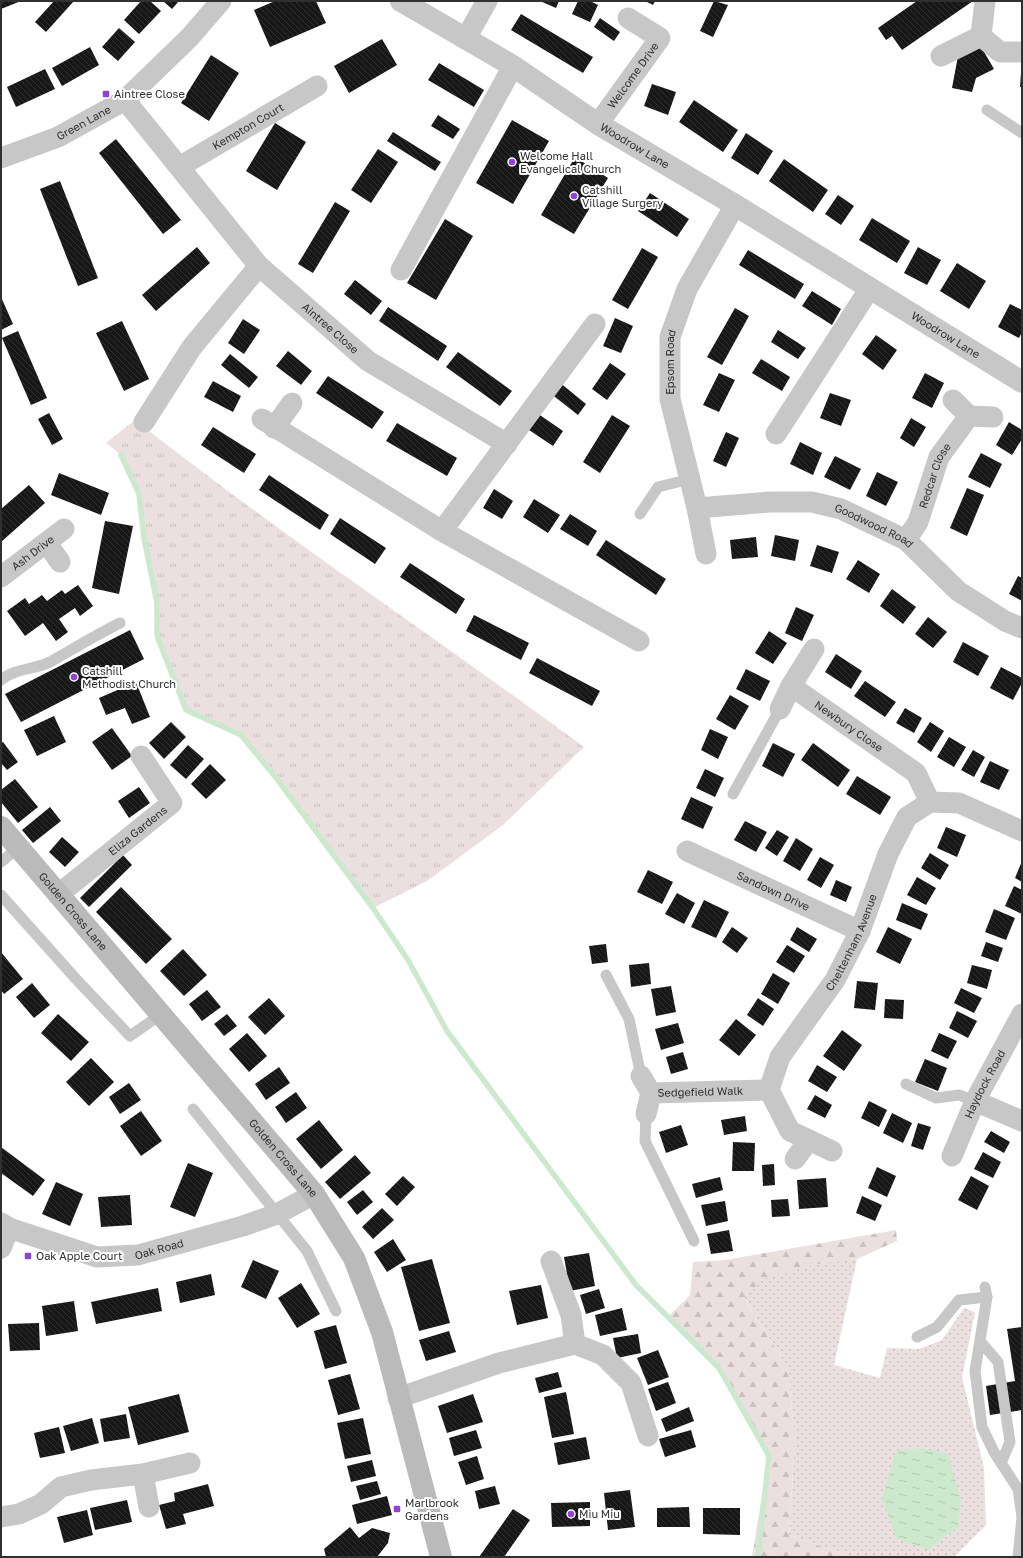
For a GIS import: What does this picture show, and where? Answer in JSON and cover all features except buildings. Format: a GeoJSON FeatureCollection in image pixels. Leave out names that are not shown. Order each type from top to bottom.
{"type":"FeatureCollection","features":[{"type":"Feature","properties":{"kind":"main road","name":"Golden Cross Lane"},"geometry":{"type":"LineString","coordinates":[[1,827],[314,1194],[354,1258],[382,1332],[398,1398],[441,1557]]}},
{"type":"Feature","properties":{"kind":"street","name":"Green Lane"},"geometry":{"type":"LineString","coordinates":[[1,158],[58,138],[125,100],[190,37],[222,1]]}},
{"type":"Feature","properties":{"kind":"street","name":"Woodrow Lane"},"geometry":{"type":"LineString","coordinates":[[401,1],[513,66],[598,124],[735,205],[1022,382]]}},
{"type":"Feature","properties":{"kind":"street"},"geometry":{"type":"LineString","coordinates":[[466,38],[487,1]]}},
{"type":"Feature","properties":{"kind":"street"},"geometry":{"type":"LineString","coordinates":[[981,36],[985,1]]}},
{"type":"Feature","properties":{"kind":"street","name":"Welcome Drive"},"geometry":{"type":"LineString","coordinates":[[598,124],[660,38],[628,18]]}},
{"type":"Feature","properties":{"kind":"street"},"geometry":{"type":"LineString","coordinates":[[981,36],[1000,52],[1022,52]]}},
{"type":"Feature","properties":{"kind":"street"},"geometry":{"type":"LineString","coordinates":[[941,56],[981,36]]}},
{"type":"Feature","properties":{"kind":"street"},"geometry":{"type":"LineString","coordinates":[[400,270],[513,66]]}},
{"type":"Feature","properties":{"kind":"street","name":"Kempton Court"},"geometry":{"type":"LineString","coordinates":[[179,167],[317,86]]}},
{"type":"Feature","properties":{"kind":"street","name":"Aintree Close"},"geometry":{"type":"LineString","coordinates":[[125,100],[259,266],[368,361],[507,444]]}},
{"type":"Feature","properties":{"kind":"street","name":"Epsom Road"},"geometry":{"type":"LineString","coordinates":[[706,554],[697,508],[670,399],[670,337],[688,289],[735,205]]}},
{"type":"Feature","properties":{"kind":"street"},"geometry":{"type":"LineString","coordinates":[[144,422],[192,347],[259,266]]}},
{"type":"Feature","properties":{"kind":"street"},"geometry":{"type":"LineString","coordinates":[[776,434],[870,288]]}},
{"type":"Feature","properties":{"kind":"street"},"geometry":{"type":"LineString","coordinates":[[442,531],[595,324]]}},
{"type":"Feature","properties":{"kind":"street"},"geometry":{"type":"LineString","coordinates":[[953,400],[969,416],[992,417]]}},
{"type":"Feature","properties":{"kind":"street"},"geometry":{"type":"LineString","coordinates":[[292,403],[268,424],[442,531],[639,641]]}},
{"type":"Feature","properties":{"kind":"street","name":"Redcar Close"},"geometry":{"type":"LineString","coordinates":[[906,540],[918,522],[939,457],[969,416]]}},
{"type":"Feature","properties":{"kind":"street","name":"Goodwood Road"},"geometry":{"type":"LineString","coordinates":[[697,508],[770,502],[812,502],[841,509],[906,540],[958,591],[1004,621],[1022,628]]}},
{"type":"Feature","properties":{"kind":"street","name":"Ash Drive"},"geometry":{"type":"LineString","coordinates":[[1,577],[64,529]]}},
{"type":"Feature","properties":{"kind":"street"},"geometry":{"type":"LineString","coordinates":[[47,543],[60,562]]}},
{"type":"Feature","properties":{"kind":"street"},"geometry":{"type":"LineString","coordinates":[[780,709],[791,686],[814,649]]}},
{"type":"Feature","properties":{"kind":"street","name":"Newbury Close"},"geometry":{"type":"LineString","coordinates":[[791,686],[916,773],[930,802]]}},
{"type":"Feature","properties":{"kind":"street","name":"Eliza Gardens"},"geometry":{"type":"LineString","coordinates":[[59,894],[172,803],[141,756]]}},
{"type":"Feature","properties":{"kind":"street"},"geometry":{"type":"LineString","coordinates":[[930,802],[959,803],[1022,831]]}},
{"type":"Feature","properties":{"kind":"street","name":"Cheltenham Avenue"},"geometry":{"type":"LineString","coordinates":[[770,1090],[780,1057],[835,980],[860,931],[888,854],[908,817],[930,802]]}},
{"type":"Feature","properties":{"kind":"street","name":"Sandown Drive"},"geometry":{"type":"LineString","coordinates":[[687,851],[860,931]]}},
{"type":"Feature","properties":{"kind":"street","name":"Haydock Road"},"geometry":{"type":"LineString","coordinates":[[952,1156],[975,1101],[1022,1014]]}},
{"type":"Feature","properties":{"kind":"street"},"geometry":{"type":"LineString","coordinates":[[646,1085],[646,1114]]}},
{"type":"Feature","properties":{"kind":"street","name":"Sedgefield Walk"},"geometry":{"type":"LineString","coordinates":[[646,1085],[770,1090]]}},
{"type":"Feature","properties":{"kind":"street"},"geometry":{"type":"LineString","coordinates":[[770,1090],[790,1131],[832,1151]]}},
{"type":"Feature","properties":{"kind":"street"},"geometry":{"type":"LineString","coordinates":[[975,1101],[1022,1122]]}},
{"type":"Feature","properties":{"kind":"street"},"geometry":{"type":"LineString","coordinates":[[795,1159],[809,1140]]}},
{"type":"Feature","properties":{"kind":"street","name":"Oak Road"},"geometry":{"type":"LineString","coordinates":[[5,1226],[97,1257],[138,1255],[243,1226],[277,1214],[314,1194]]}},
{"type":"Feature","properties":{"kind":"street"},"geometry":{"type":"LineString","coordinates":[[1,1248],[5,1226]]}},
{"type":"Feature","properties":{"kind":"street"},"geometry":{"type":"LineString","coordinates":[[551,1261],[571,1315],[575,1344]]}},
{"type":"Feature","properties":{"kind":"street"},"geometry":{"type":"LineString","coordinates":[[398,1398],[499,1363],[575,1344],[603,1355],[631,1384],[648,1436]]}},
{"type":"Feature","properties":{"kind":"street"},"geometry":{"type":"LineString","coordinates":[[1,1517],[19,1514],[41,1504],[61,1487],[91,1480],[143,1474],[190,1463]]}},
{"type":"Feature","properties":{"kind":"street"},"geometry":{"type":"LineString","coordinates":[[143,1474],[149,1507]]}},
{"type":"Feature","properties":{"kind":"lane"},"geometry":{"type":"LineString","coordinates":[[987,110],[1022,133]]}},
{"type":"Feature","properties":{"kind":"lane"},"geometry":{"type":"LineString","coordinates":[[640,514],[658,487],[690,479]]}},
{"type":"Feature","properties":{"kind":"lane"},"geometry":{"type":"LineString","coordinates":[[1,680],[22,669],[49,662],[120,623]]}},
{"type":"Feature","properties":{"kind":"lane"},"geometry":{"type":"LineString","coordinates":[[733,794],[780,709]]}},
{"type":"Feature","properties":{"kind":"lane"},"geometry":{"type":"LineString","coordinates":[[1,862],[18,848]]}},
{"type":"Feature","properties":{"kind":"lane"},"geometry":{"type":"LineString","coordinates":[[1,895],[76,979],[130,1036],[160,1015]]}},
{"type":"Feature","properties":{"kind":"lane"},"geometry":{"type":"LineString","coordinates":[[606,975],[629,1019],[646,1085]]}},
{"type":"Feature","properties":{"kind":"lane"},"geometry":{"type":"LineString","coordinates":[[906,1084],[936,1098],[959,1095],[975,1101]]}},
{"type":"Feature","properties":{"kind":"lane"},"geometry":{"type":"LineString","coordinates":[[193,1109],[307,1251],[336,1311]]}},
{"type":"Feature","properties":{"kind":"lane"},"geometry":{"type":"LineString","coordinates":[[646,1114],[645,1141],[694,1242]]}},
{"type":"Feature","properties":{"kind":"lane"},"geometry":{"type":"LineString","coordinates":[[917,1336],[937,1327],[958,1300],[986,1292],[975,1371],[982,1427],[1001,1463],[1018,1490],[1022,1518],[1018,1557]]}},
{"type":"Feature","properties":{"kind":"lane"},"geometry":{"type":"LineString","coordinates":[[980,1341],[998,1362],[1010,1442],[1001,1463]]}},
{"type":"Feature","properties":{"kind":"green space"},"geometry":{"type":"Polygon","coordinates":[[[135,420],[190,463],[302,545],[584,747],[503,825],[427,881],[373,908],[277,779],[241,735],[186,710],[157,636],[157,603],[144,538],[139,494],[121,455],[106,443],[135,420]]]}},
{"type":"Feature","properties":{"kind":"green space"},"geometry":{"type":"Polygon","coordinates":[[[896,1230],[897,1241],[857,1259],[818,1264],[764,1278],[744,1298],[788,1369],[795,1441],[789,1535],[852,1557],[752,1557],[768,1457],[719,1368],[668,1317],[690,1295],[693,1262],[725,1260],[896,1230]]]}},
{"type":"Feature","properties":{"kind":"green space"},"geometry":{"type":"Polygon","coordinates":[[[857,1259],[834,1365],[880,1378],[887,1348],[919,1349],[942,1340],[964,1308],[975,1312],[962,1377],[984,1468],[986,1525],[954,1557],[852,1557],[789,1535],[795,1441],[788,1369],[743,1296],[764,1278],[818,1263],[857,1259]]]}},
{"type":"Feature","properties":{"kind":"water"},"geometry":{"type":"Polygon","coordinates":[[[920,1448],[948,1454],[961,1501],[958,1527],[928,1550],[896,1538],[882,1499],[896,1451],[920,1448]]]}},
{"type":"Feature","properties":{"kind":"waterway"},"geometry":{"type":"LineString","coordinates":[[121,455],[139,494],[144,538],[157,603],[157,636],[186,710],[241,735],[277,779],[373,908],[408,960],[447,1031],[636,1285],[719,1368],[769,1456],[758,1557]]}},
{"type":"Feature","properties":{"kind":"place","name":"Aintree Close"},"geometry":{"type":"Point","coordinates":[106,94]}},
{"type":"Feature","properties":{"kind":"place","name":"Welcome Hall Evangelical Church"},"geometry":{"type":"Point","coordinates":[512,162]}},
{"type":"Feature","properties":{"kind":"place","name":"Catshill Village Surgery"},"geometry":{"type":"Point","coordinates":[574,196]}},
{"type":"Feature","properties":{"kind":"place","name":"Catshill Methodist Church"},"geometry":{"type":"Point","coordinates":[74,677]}},
{"type":"Feature","properties":{"kind":"place","name":"Oak Apple Court"},"geometry":{"type":"Point","coordinates":[28,1256]}},
{"type":"Feature","properties":{"kind":"place","name":"Marlbrook Gardens"},"geometry":{"type":"Point","coordinates":[397,1509]}},
{"type":"Feature","properties":{"kind":"place","name":"Miu Miu"},"geometry":{"type":"Point","coordinates":[571,1514]}}]}
